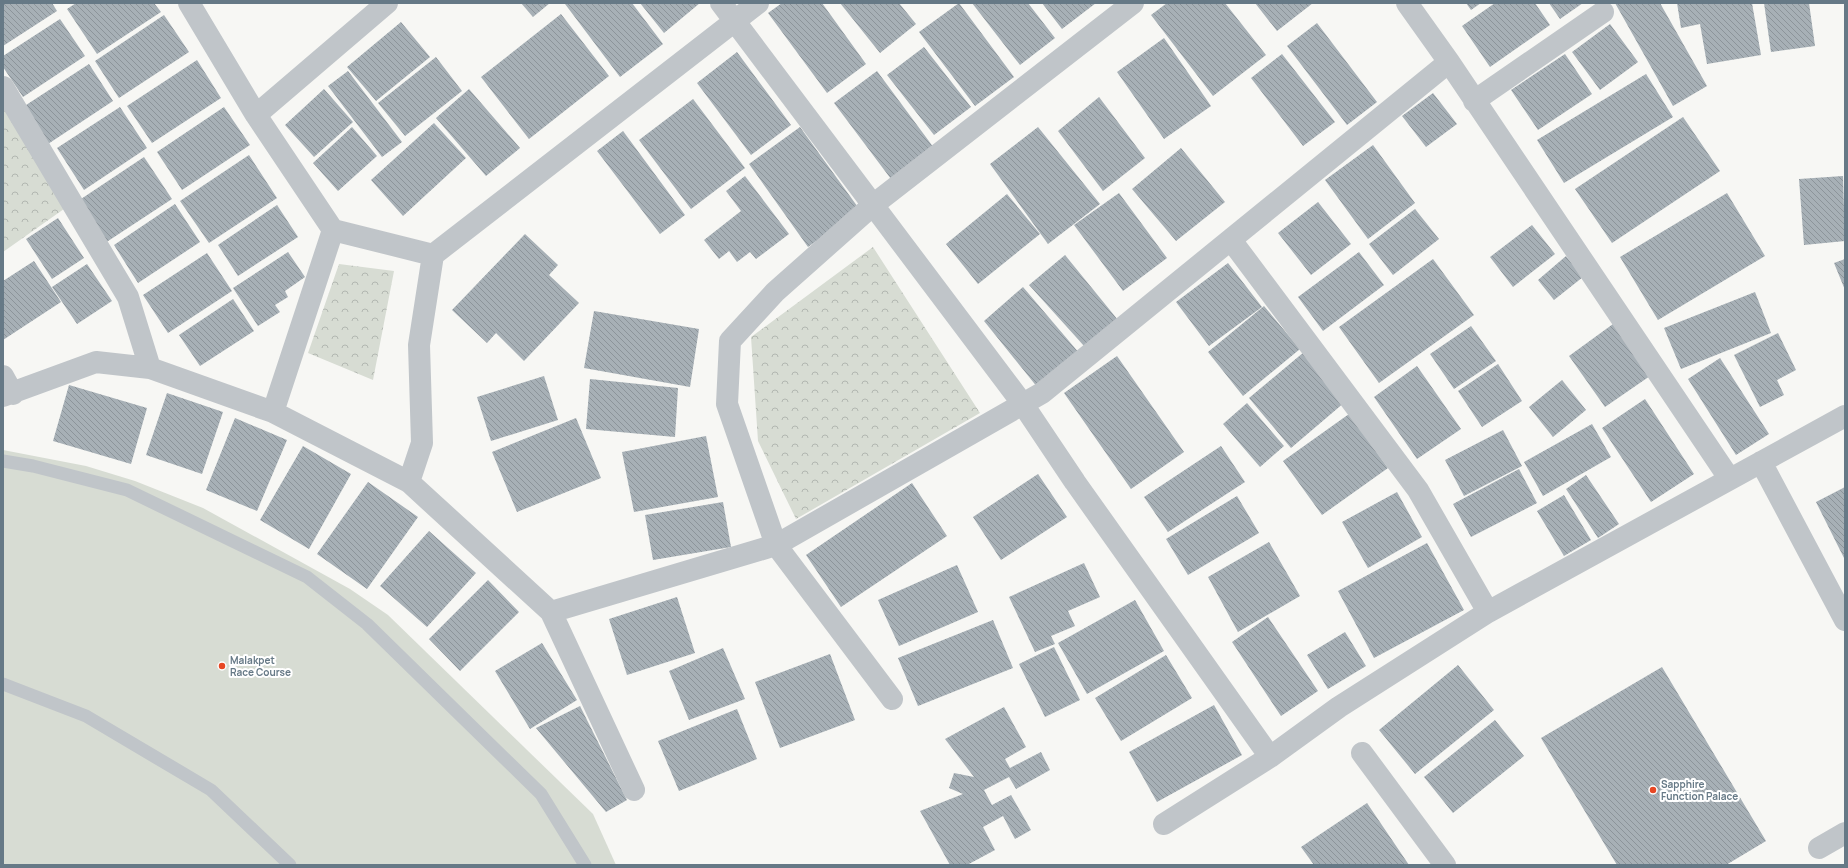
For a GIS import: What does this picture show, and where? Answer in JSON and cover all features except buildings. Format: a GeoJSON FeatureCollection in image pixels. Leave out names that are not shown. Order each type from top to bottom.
{"type":"FeatureCollection","features":[{"type":"Feature","properties":{"kind":"street"},"geometry":{"type":"LineString","coordinates":[[189,3],[256,115],[333,230],[433,255]]}},
{"type":"Feature","properties":{"kind":"street"},"geometry":{"type":"LineString","coordinates":[[256,115],[387,3]]}},
{"type":"Feature","properties":{"kind":"street"},"geometry":{"type":"LineString","coordinates":[[721,3],[1022,403],[1075,482],[1270,757]]}},
{"type":"Feature","properties":{"kind":"street"},"geometry":{"type":"LineString","coordinates":[[409,482],[422,443],[419,345],[433,255],[758,3]]}},
{"type":"Feature","properties":{"kind":"street"},"geometry":{"type":"LineString","coordinates":[[892,700],[776,545],[727,404],[730,341],[775,292],[873,205],[1133,3]]}},
{"type":"Feature","properties":{"kind":"street"},"geometry":{"type":"LineString","coordinates":[[1407,3],[1449,62],[1729,478]]}},
{"type":"Feature","properties":{"kind":"street"},"geometry":{"type":"LineString","coordinates":[[1474,101],[1604,12]]}},
{"type":"Feature","properties":{"kind":"street"},"geometry":{"type":"LineString","coordinates":[[551,612],[776,545],[1022,403],[1042,393],[1449,62]]}},
{"type":"Feature","properties":{"kind":"street"},"geometry":{"type":"LineString","coordinates":[[3,86],[128,297],[150,368]]}},
{"type":"Feature","properties":{"kind":"street"},"geometry":{"type":"LineString","coordinates":[[273,412],[333,230]]}},
{"type":"Feature","properties":{"kind":"street"},"geometry":{"type":"LineString","coordinates":[[1231,240],[1418,490],[1488,612]]}},
{"type":"Feature","properties":{"kind":"street"},"geometry":{"type":"LineString","coordinates":[[6,388],[96,362],[150,368],[273,412],[409,482],[551,612],[634,790]]}},
{"type":"Feature","properties":{"kind":"street"},"geometry":{"type":"LineString","coordinates":[[1164,824],[1270,757],[1339,707],[1488,612],[1729,478],[1845,416]]}},
{"type":"Feature","properties":{"kind":"street"},"geometry":{"type":"LineString","coordinates":[[1761,462],[1845,620]]}},
{"type":"Feature","properties":{"kind":"street"},"geometry":{"type":"LineString","coordinates":[[1362,753],[1445,865]]}},
{"type":"Feature","properties":{"kind":"street"},"geometry":{"type":"LineString","coordinates":[[1819,848],[1845,833]]}},
{"type":"Feature","properties":{"kind":"lane"},"geometry":{"type":"LineString","coordinates":[[3,461],[34,466],[127,490],[307,577],[367,624],[541,794],[585,865]]}},
{"type":"Feature","properties":{"kind":"lane"},"geometry":{"type":"LineString","coordinates":[[3,684],[86,716],[211,790],[290,865]]}},
{"type":"Feature","properties":{"kind":"green space"},"geometry":{"type":"Polygon","coordinates":[[[3,94],[71,204],[3,252],[3,94]]]}},
{"type":"Feature","properties":{"kind":"green space"},"geometry":{"type":"Polygon","coordinates":[[[873,247],[980,413],[796,519],[758,441],[751,337],[873,247]]]}},
{"type":"Feature","properties":{"kind":"green space"},"geometry":{"type":"Polygon","coordinates":[[[339,264],[394,271],[373,380],[308,353],[339,264]]]}},
{"type":"Feature","properties":{"kind":"green space","name":"Malakpet Race Course"},"geometry":{"type":"Polygon","coordinates":[[[3,450],[86,466],[135,481],[203,508],[350,589],[388,615],[593,814],[616,865],[3,865],[3,450]]]}},
{"type":"Feature","properties":{"kind":"place","name":"Malakpet Race Course"},"geometry":{"type":"Point","coordinates":[222,666]}},
{"type":"Feature","properties":{"kind":"place","name":"Sapphire Function Palace"},"geometry":{"type":"Point","coordinates":[1653,790]}}]}
